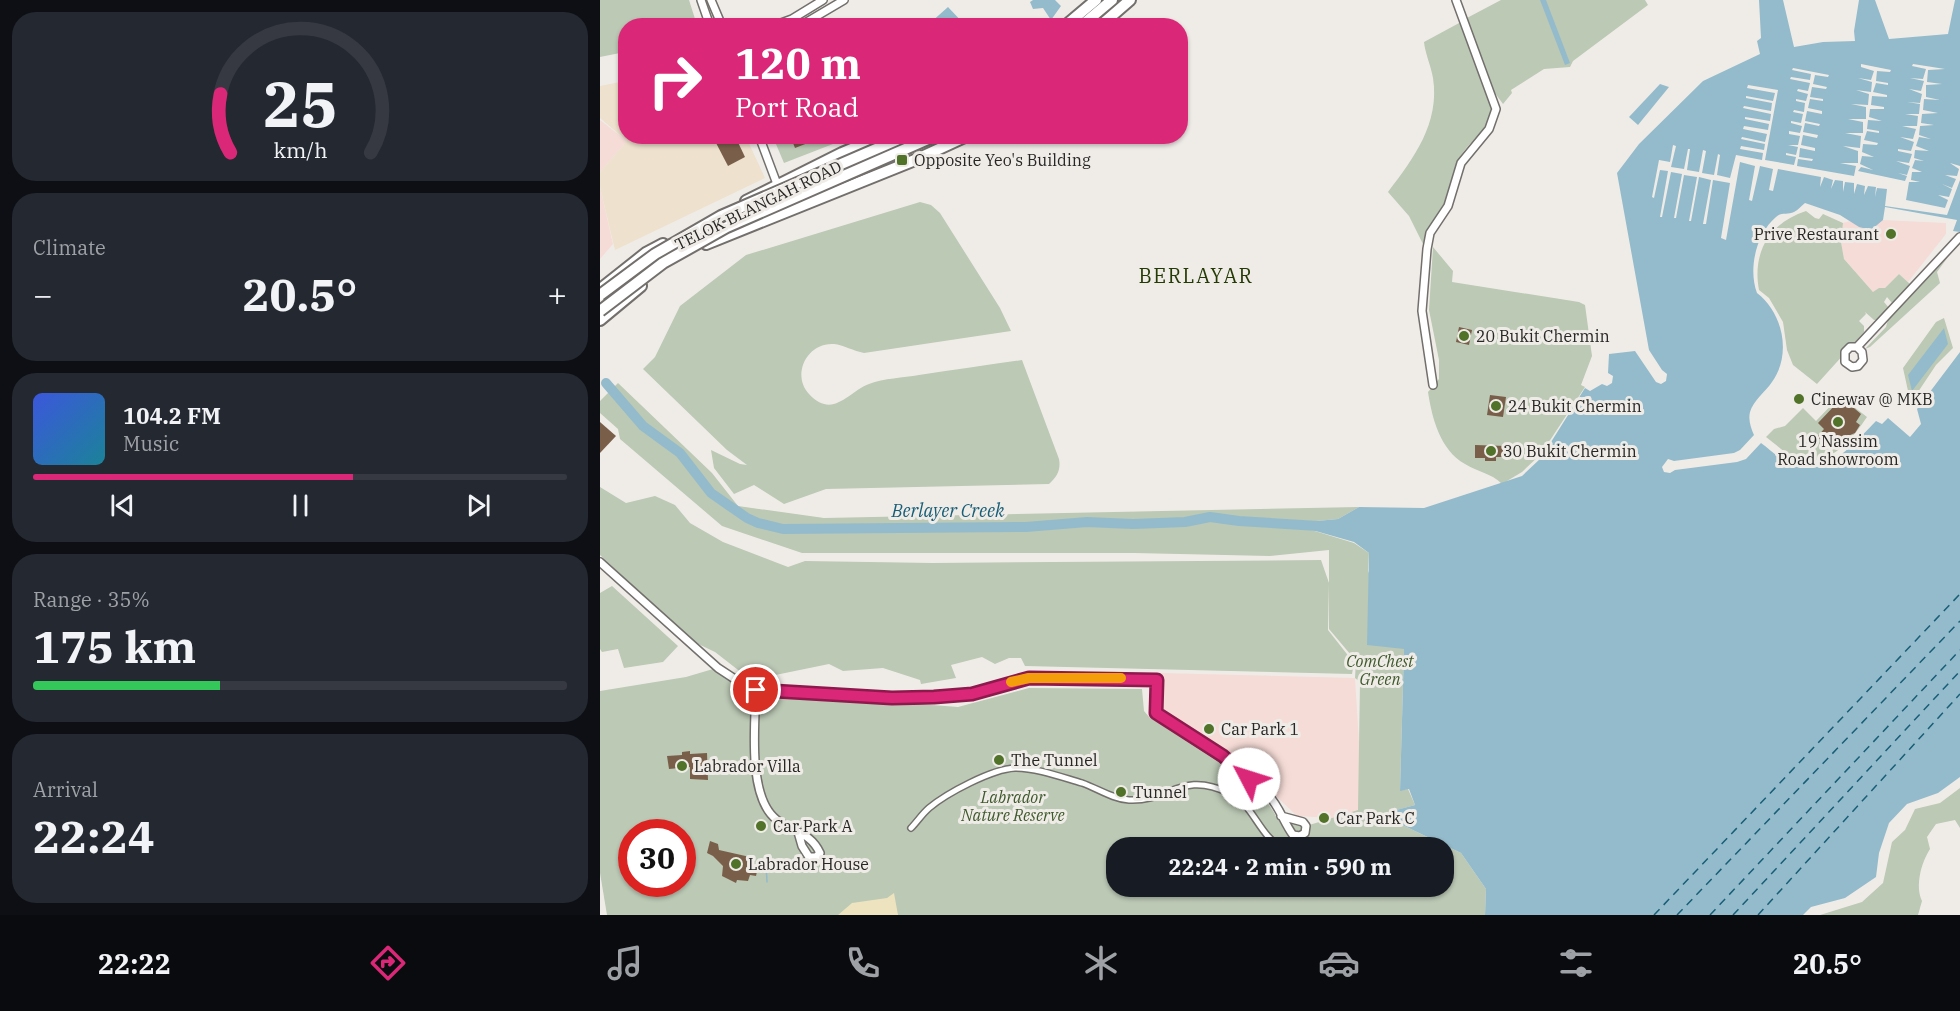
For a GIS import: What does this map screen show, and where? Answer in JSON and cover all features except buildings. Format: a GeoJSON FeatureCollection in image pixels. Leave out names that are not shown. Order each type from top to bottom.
{"type":"FeatureCollection","features":[{"type":"Feature","properties":{"kind":"main road"},"geometry":{"type":"LineString","coordinates":[[1075,18],[1096,0]]}},
{"type":"Feature","properties":{"kind":"main road"},"geometry":{"type":"LineString","coordinates":[[1091,18],[1112,0]]}},
{"type":"Feature","properties":{"kind":"main road"},"geometry":{"type":"LineString","coordinates":[[1109,18],[1130,0]]}},
{"type":"Feature","properties":{"kind":"main road"},"geometry":{"type":"LineString","coordinates":[[1117,18],[1139,0]]}},
{"type":"Feature","properties":{"kind":"main road"},"geometry":{"type":"LineString","coordinates":[[1120,18],[1139,0]]}},
{"type":"Feature","properties":{"kind":"main road","name":"TELOK BLANGAH ROAD"},"geometry":{"type":"LineString","coordinates":[[600,289],[646,253],[777,184],[863,144]]}},
{"type":"Feature","properties":{"kind":"main road"},"geometry":{"type":"LineString","coordinates":[[600,295],[655,254],[721,216],[888,144]]}},
{"type":"Feature","properties":{"kind":"main road"},"geometry":{"type":"LineString","coordinates":[[897,144],[901,154]]}},
{"type":"Feature","properties":{"kind":"main road"},"geometry":{"type":"LineString","coordinates":[[600,312],[663,263],[727,227],[918,144]]}},
{"type":"Feature","properties":{"kind":"main road","name":"TELOK BLANGAH ROAD"},"geometry":{"type":"LineString","coordinates":[[600,320],[663,269],[706,244],[923,144]]}},
{"type":"Feature","properties":{"kind":"main road"},"geometry":{"type":"LineString","coordinates":[[706,244],[950,144]]}},
{"type":"Feature","properties":{"kind":"main road"},"geometry":{"type":"LineString","coordinates":[[632,263],[632,274],[641,286]]}},
{"type":"Feature","properties":{"kind":"street"},"geometry":{"type":"LineString","coordinates":[[701,0],[707,18]]}},
{"type":"Feature","properties":{"kind":"street"},"geometry":{"type":"LineString","coordinates":[[711,0],[719,18]]}},
{"type":"Feature","properties":{"kind":"street"},"geometry":{"type":"LineString","coordinates":[[794,18],[824,0]]}},
{"type":"Feature","properties":{"kind":"street"},"geometry":{"type":"LineString","coordinates":[[814,18],[844,0]]}},
{"type":"Feature","properties":{"kind":"street"},"geometry":{"type":"LineString","coordinates":[[1433,385],[1422,311],[1430,233],[1448,206],[1461,163],[1489,129],[1496,109],[1456,0]]}},
{"type":"Feature","properties":{"kind":"street"},"geometry":{"type":"LineString","coordinates":[[762,144],[777,184]]}},
{"type":"Feature","properties":{"kind":"street"},"geometry":{"type":"LineString","coordinates":[[1857,347],[1960,237]]}},
{"type":"Feature","properties":{"kind":"street"},"geometry":{"type":"LineString","coordinates":[[600,562],[718,668],[743,687],[756,690],[892,698],[934,697],[972,694],[1029,678],[1157,680],[1156,713],[1236,767],[1271,798],[1281,816],[1290,831],[1295,836],[1305,833],[1304,823],[1281,816]]}},
{"type":"Feature","properties":{"kind":"street"},"geometry":{"type":"LineString","coordinates":[[756,690],[754,734],[760,796],[766,809],[776,819],[798,832]]}},
{"type":"Feature","properties":{"kind":"street"},"geometry":{"type":"LineString","coordinates":[[911,828],[928,809],[953,792],[989,774],[1021,768],[1065,778],[1125,800],[1150,797],[1176,787],[1195,783],[1214,787],[1232,794],[1250,810],[1269,837]]}},
{"type":"Feature","properties":{"kind":"street"},"geometry":{"type":"LineString","coordinates":[[1290,831],[1291,825],[1296,821]]}},
{"type":"Feature","properties":{"kind":"shaded area"},"geometry":{"type":"Polygon","coordinates":[[[618,82],[618,133],[600,118],[600,86],[618,82]]]}},
{"type":"Feature","properties":{"kind":"shaded area"},"geometry":{"type":"Polygon","coordinates":[[[600,120],[618,134],[618,144],[624,144],[600,172],[600,120]]]}},
{"type":"Feature","properties":{"kind":"shaded area"},"geometry":{"type":"Polygon","coordinates":[[[624,144],[749,144],[765,178],[615,250],[600,187],[600,172],[624,144]]]}},
{"type":"Feature","properties":{"kind":"shaded area"},"geometry":{"type":"Polygon","coordinates":[[[600,187],[613,244],[600,259],[600,187]]]}},
{"type":"Feature","properties":{"kind":"shaded area"},"geometry":{"type":"Polygon","coordinates":[[[1883,220],[1946,223],[1946,234],[1908,282],[1899,274],[1885,288],[1874,293],[1844,259],[1841,242],[1843,223],[1850,221],[1859,227],[1883,220]]]}},
{"type":"Feature","properties":{"kind":"shaded area"},"geometry":{"type":"Polygon","coordinates":[[[1161,673],[1355,678],[1364,820],[1297,816],[1247,769],[1159,711],[1161,673]]]}},
{"type":"Feature","properties":{"kind":"green space"},"geometry":{"type":"Polygon","coordinates":[[[600,0],[689,0],[695,18],[618,18],[618,53],[600,57],[600,0]]]}},
{"type":"Feature","properties":{"kind":"green space"},"geometry":{"type":"Polygon","coordinates":[[[1501,0],[1645,0],[1648,5],[1573,61],[1570,67],[1544,69],[1511,90],[1512,93],[1503,104],[1492,89],[1465,19],[1501,0]]]}},
{"type":"Feature","properties":{"kind":"green space"},"geometry":{"type":"Polygon","coordinates":[[[1461,22],[1491,100],[1491,110],[1485,126],[1456,164],[1445,204],[1423,244],[1409,216],[1388,192],[1416,153],[1433,110],[1433,78],[1424,42],[1461,22]]]}},
{"type":"Feature","properties":{"kind":"green space"},"geometry":{"type":"Polygon","coordinates":[[[776,144],[833,144],[784,163],[776,144]]]}},
{"type":"Feature","properties":{"kind":"green space"},"geometry":{"type":"Polygon","coordinates":[[[920,202],[931,205],[940,213],[1000,308],[1011,331],[864,353],[834,344],[824,345],[816,348],[805,361],[802,369],[804,386],[809,394],[818,401],[833,404],[881,380],[1022,360],[1059,459],[1059,470],[1056,476],[1049,484],[826,489],[784,504],[754,485],[734,494],[714,468],[711,450],[747,465],[727,450],[643,369],[655,357],[680,306],[746,255],[920,202]]]}},
{"type":"Feature","properties":{"kind":"green space"},"geometry":{"type":"Polygon","coordinates":[[[1806,211],[1815,218],[1819,219],[1823,214],[1843,223],[1841,242],[1844,259],[1873,292],[1879,288],[1885,288],[1899,274],[1910,284],[1894,302],[1892,303],[1887,297],[1884,302],[1889,308],[1878,320],[1874,320],[1865,312],[1866,314],[1859,321],[1864,326],[1864,332],[1817,384],[1793,365],[1787,350],[1783,322],[1769,298],[1759,290],[1757,276],[1761,252],[1766,241],[1782,223],[1806,211]]]}},
{"type":"Feature","properties":{"kind":"green space"},"geometry":{"type":"Polygon","coordinates":[[[1433,247],[1453,271],[1452,282],[1579,302],[1585,305],[1592,356],[1581,385],[1585,387],[1541,454],[1522,472],[1502,484],[1456,458],[1443,442],[1435,423],[1428,392],[1439,379],[1439,360],[1429,310],[1433,247]]]}},
{"type":"Feature","properties":{"kind":"green space"},"geometry":{"type":"Polygon","coordinates":[[[1948,257],[1937,272],[1940,283],[1870,347],[1865,349],[1886,327],[1888,320],[1948,257]]]}},
{"type":"Feature","properties":{"kind":"green space"},"geometry":{"type":"Polygon","coordinates":[[[1944,318],[1953,348],[1936,365],[1914,398],[1910,400],[1903,368],[1936,322],[1944,318]]]}},
{"type":"Feature","properties":{"kind":"green space","name":"Labrador Nature Reserve"},"geometry":{"type":"Polygon","coordinates":[[[618,383],[712,473],[738,506],[824,518],[1359,507],[1338,519],[1306,522],[1305,528],[1354,543],[1369,553],[1368,571],[1404,649],[1400,790],[1408,789],[1415,805],[1386,813],[1396,822],[1427,837],[1106,837],[1106,897],[1454,897],[1454,850],[1461,853],[1486,889],[1485,915],[898,915],[896,911],[874,915],[607,915],[600,873],[600,691],[686,677],[713,669],[749,691],[958,707],[1029,688],[1142,689],[1144,711],[1150,718],[1204,748],[1238,772],[1266,801],[1277,818],[1296,821],[1306,826],[1358,810],[1360,682],[1355,678],[1356,661],[1329,629],[1329,550],[1270,556],[1134,553],[802,553],[722,526],[620,439],[618,429],[600,413],[600,401],[618,383]]]}},
{"type":"Feature","properties":{"kind":"green space"},"geometry":{"type":"Polygon","coordinates":[[[1840,396],[1867,417],[1855,434],[1832,454],[1814,460],[1798,459],[1766,437],[1774,429],[1785,426],[1803,408],[1816,421],[1840,396]]]}},
{"type":"Feature","properties":{"kind":"green space"},"geometry":{"type":"Polygon","coordinates":[[[600,487],[626,503],[655,496],[675,505],[690,523],[723,542],[788,567],[805,561],[932,563],[1321,560],[1329,583],[1328,630],[1354,663],[1352,674],[1025,666],[1021,658],[1009,658],[995,664],[982,657],[951,665],[956,678],[921,684],[920,680],[883,668],[843,671],[829,664],[751,680],[715,652],[692,641],[600,555],[600,487]]]}},
{"type":"Feature","properties":{"kind":"green space"},"geometry":{"type":"Polygon","coordinates":[[[612,586],[678,646],[663,662],[624,668],[618,649],[602,652],[600,649],[600,593],[612,586]]]}},
{"type":"Feature","properties":{"kind":"green space"},"geometry":{"type":"Polygon","coordinates":[[[1960,788],[1960,828],[1955,820],[1936,824],[1927,837],[1930,849],[1920,875],[1919,889],[1922,901],[1918,915],[1820,915],[1862,902],[1883,883],[1892,842],[1905,830],[1915,809],[1940,803],[1960,788]]]}},
{"type":"Feature","properties":{"kind":"sand"},"geometry":{"type":"Polygon","coordinates":[[[894,893],[898,915],[838,915],[852,903],[887,898],[894,893]]]}},
{"type":"Feature","properties":{"kind":"water"},"geometry":{"type":"Polygon","coordinates":[[[1055,0],[1061,6],[1052,18],[1050,18],[1043,8],[1033,9],[1030,2],[1055,0]]]}},
{"type":"Feature","properties":{"kind":"water"},"geometry":{"type":"Polygon","coordinates":[[[1540,0],[1546,0],[1570,63],[1565,65],[1540,0]]]}},
{"type":"Feature","properties":{"kind":"water"},"geometry":{"type":"Polygon","coordinates":[[[1759,0],[1783,0],[1794,47],[1823,42],[1855,41],[1854,31],[1859,0],[1875,0],[1889,39],[1948,34],[1955,0],[1960,0],[1960,232],[1953,231],[1957,220],[1885,207],[1883,220],[1871,230],[1859,227],[1840,215],[1805,203],[1794,212],[1776,217],[1769,224],[1759,242],[1753,273],[1757,293],[1773,311],[1778,323],[1782,335],[1782,359],[1772,382],[1750,412],[1754,435],[1734,453],[1674,461],[1668,459],[1662,467],[1664,472],[1670,473],[1675,470],[1737,462],[1746,459],[1761,443],[1792,465],[1805,468],[1817,467],[1839,456],[1876,421],[1882,424],[1888,418],[1910,437],[1921,424],[1917,409],[1960,352],[1960,777],[1938,793],[1907,804],[1889,823],[1879,853],[1876,877],[1845,898],[1811,907],[1803,915],[1485,915],[1486,889],[1461,853],[1454,850],[1454,837],[1427,837],[1396,822],[1385,813],[1415,805],[1409,789],[1400,791],[1404,649],[1367,645],[1369,553],[1354,542],[1305,528],[1306,522],[1338,519],[1359,507],[1424,508],[1522,476],[1541,458],[1585,388],[1590,391],[1602,384],[1607,386],[1612,383],[1613,376],[1608,373],[1609,354],[1635,351],[1656,382],[1661,384],[1666,381],[1667,374],[1649,350],[1617,173],[1639,144],[1703,81],[1760,54],[1757,41],[1761,38],[1759,0]]]}},
{"type":"Feature","properties":{"kind":"water"},"geometry":{"type":"Polygon","coordinates":[[[948,7],[958,18],[936,18],[948,7]]]}},
{"type":"Feature","properties":{"kind":"water"},"geometry":{"type":"Polygon","coordinates":[[[1660,84],[1669,87],[1638,125],[1629,117],[1660,84]]]}},
{"type":"Feature","properties":{"kind":"water"},"geometry":{"type":"Polygon","coordinates":[[[1944,328],[1948,344],[1912,391],[1908,375],[1944,328]]]}},
{"type":"Feature","properties":{"kind":"pier"},"geometry":{"type":"Polygon","coordinates":[[[1861,64],[1891,70],[1890,72],[1877,71],[1876,81],[1888,83],[1888,85],[1876,83],[1873,92],[1887,95],[1887,97],[1872,96],[1871,105],[1884,107],[1884,109],[1870,109],[1869,117],[1882,121],[1868,120],[1867,129],[1879,131],[1879,133],[1867,131],[1864,140],[1878,143],[1877,145],[1863,144],[1862,152],[1874,157],[1862,156],[1860,164],[1873,170],[1861,167],[1858,171],[1905,181],[1907,176],[1898,173],[1907,175],[1910,166],[1896,161],[1909,163],[1912,154],[1898,151],[1898,149],[1911,151],[1914,142],[1900,137],[1913,139],[1916,129],[1902,126],[1917,126],[1918,116],[1905,114],[1919,114],[1920,104],[1907,102],[1920,103],[1922,94],[1909,89],[1921,91],[1924,81],[1910,78],[1923,79],[1926,69],[1912,66],[1913,64],[1945,69],[1928,70],[1927,82],[1942,84],[1926,85],[1926,97],[1940,100],[1924,99],[1923,110],[1938,113],[1922,114],[1921,123],[1934,125],[1920,126],[1919,135],[1931,139],[1919,137],[1916,146],[1929,151],[1915,150],[1914,158],[1924,161],[1915,160],[1912,168],[1922,172],[1912,172],[1911,180],[1920,182],[1909,182],[1906,200],[1945,208],[1948,200],[1938,195],[1949,197],[1952,189],[1942,184],[1952,188],[1956,179],[1945,175],[1957,176],[1959,169],[1950,163],[1960,166],[1960,180],[1947,215],[1885,206],[1887,189],[1877,188],[1875,197],[1876,187],[1868,186],[1864,195],[1865,186],[1857,184],[1854,194],[1854,183],[1845,182],[1843,192],[1843,181],[1835,180],[1831,189],[1833,180],[1824,177],[1820,187],[1821,177],[1778,169],[1773,191],[1769,190],[1773,169],[1760,166],[1752,201],[1749,200],[1755,166],[1740,162],[1726,240],[1721,238],[1730,183],[1713,180],[1706,224],[1703,224],[1711,180],[1699,177],[1691,221],[1689,221],[1697,177],[1684,175],[1676,218],[1674,218],[1682,174],[1671,172],[1662,217],[1660,217],[1668,171],[1660,170],[1654,198],[1652,197],[1659,160],[1670,162],[1673,145],[1676,146],[1671,167],[1684,169],[1688,149],[1690,149],[1687,170],[1699,172],[1703,150],[1706,151],[1702,173],[1714,175],[1718,154],[1720,155],[1717,175],[1730,178],[1736,155],[1762,160],[1763,153],[1740,149],[1741,146],[1764,150],[1765,144],[1741,139],[1742,137],[1765,142],[1767,134],[1743,129],[1744,126],[1768,130],[1769,124],[1745,119],[1745,117],[1770,121],[1771,114],[1743,108],[1744,106],[1771,111],[1772,103],[1746,98],[1746,96],[1773,101],[1775,93],[1747,88],[1748,85],[1778,90],[1765,160],[1794,165],[1796,157],[1786,155],[1786,153],[1796,155],[1798,147],[1788,145],[1798,145],[1800,136],[1789,134],[1789,131],[1800,133],[1802,126],[1791,123],[1791,121],[1801,123],[1803,114],[1793,112],[1794,110],[1804,112],[1805,103],[1796,101],[1796,99],[1806,101],[1808,94],[1797,91],[1798,89],[1808,91],[1810,83],[1790,79],[1791,77],[1810,80],[1811,74],[1792,70],[1793,68],[1829,75],[1828,77],[1815,75],[1813,84],[1827,87],[1826,89],[1812,87],[1810,97],[1823,99],[1823,101],[1810,99],[1808,108],[1822,111],[1822,114],[1807,111],[1805,121],[1820,124],[1819,126],[1805,123],[1803,132],[1818,135],[1817,138],[1803,135],[1801,145],[1815,148],[1815,151],[1800,148],[1799,157],[1813,159],[1812,161],[1798,159],[1797,166],[1854,176],[1856,166],[1840,163],[1858,163],[1858,151],[1843,146],[1860,148],[1861,136],[1845,133],[1863,133],[1863,122],[1848,119],[1866,119],[1866,107],[1851,104],[1868,105],[1869,94],[1856,90],[1871,92],[1872,82],[1858,78],[1871,80],[1874,71],[1861,67],[1861,64]]]}},
{"type":"Feature","properties":{"kind":"waterway","name":"Berlayer Creek"},"geometry":{"type":"LineString","coordinates":[[606,383],[643,426],[680,453],[711,493],[747,518],[783,529],[1026,527],[1087,522],[1133,524],[1185,522],[1210,517],[1318,526]]}},
{"type":"Feature","properties":{"kind":"waterway"},"geometry":{"type":"LineString","coordinates":[[767,882],[766,863],[770,858]]}},
{"type":"Feature","properties":{"kind":"ferry route"},"geometry":{"type":"LineString","coordinates":[[1654,915],[1960,594]]}},
{"type":"Feature","properties":{"kind":"ferry route"},"geometry":{"type":"LineString","coordinates":[[1677,915],[1960,621]]}},
{"type":"Feature","properties":{"kind":"ferry route"},"geometry":{"type":"LineString","coordinates":[[1710,915],[1960,650]]}},
{"type":"Feature","properties":{"kind":"ferry route"},"geometry":{"type":"LineString","coordinates":[[1733,915],[1960,671]]}},
{"type":"Feature","properties":{"kind":"ferry route"},"geometry":{"type":"LineString","coordinates":[[1758,915],[1960,694]]}},
{"type":"Feature","properties":{"kind":"slow traffic"},"geometry":{"type":"LineString","coordinates":[[1011,682],[1029,678],[1121,678]]}},
{"type":"Feature","properties":{"kind":"place","name":"Opposite Yeo's Building"},"geometry":{"type":"Point","coordinates":[902,160]}},
{"type":"Feature","properties":{"kind":"place","name":"Prive Restaurant"},"geometry":{"type":"Point","coordinates":[1891,234]}},
{"type":"Feature","properties":{"kind":"place","name":"20 Bukit Chermin"},"geometry":{"type":"Point","coordinates":[1464,336]}},
{"type":"Feature","properties":{"kind":"place","name":"Cinewav @ MKB"},"geometry":{"type":"Point","coordinates":[1799,399]}},
{"type":"Feature","properties":{"kind":"place","name":"24 Bukit Chermin"},"geometry":{"type":"Point","coordinates":[1496,406]}},
{"type":"Feature","properties":{"kind":"place","name":"19 Nassim Road showroom"},"geometry":{"type":"Point","coordinates":[1838,422]}},
{"type":"Feature","properties":{"kind":"place","name":"30 Bukit Chermin"},"geometry":{"type":"Point","coordinates":[1491,451]}},
{"type":"Feature","properties":{"kind":"place","name":"Car Park 1"},"geometry":{"type":"Point","coordinates":[1209,729]}},
{"type":"Feature","properties":{"kind":"place","name":"The Tunnel"},"geometry":{"type":"Point","coordinates":[999,760]}},
{"type":"Feature","properties":{"kind":"place","name":"Labrador Villa"},"geometry":{"type":"Point","coordinates":[682,766]}},
{"type":"Feature","properties":{"kind":"place","name":"Tunnel"},"geometry":{"type":"Point","coordinates":[1121,792]}},
{"type":"Feature","properties":{"kind":"place","name":"Car Park C"},"geometry":{"type":"Point","coordinates":[1324,818]}},
{"type":"Feature","properties":{"kind":"place","name":"Car Park A"},"geometry":{"type":"Point","coordinates":[761,826]}},
{"type":"Feature","properties":{"kind":"place","name":"Labrador House"},"geometry":{"type":"Point","coordinates":[736,864]}},
{"type":"Feature","properties":{"kind":"district","name":"BERLAYAR"},"geometry":{"type":"Point","coordinates":[1196,275]}},
{"type":"Feature","properties":{"kind":"route"},"geometry":{"type":"LineString","coordinates":[[756,690],[892,698],[934,697],[972,694],[1029,678],[1157,680],[1156,713],[1223,756],[1249,779]]}},
{"type":"Feature","properties":{"kind":"park label","name":"ComChest Green"},"geometry":{"type":"Point","coordinates":[1380,670]}}]}
